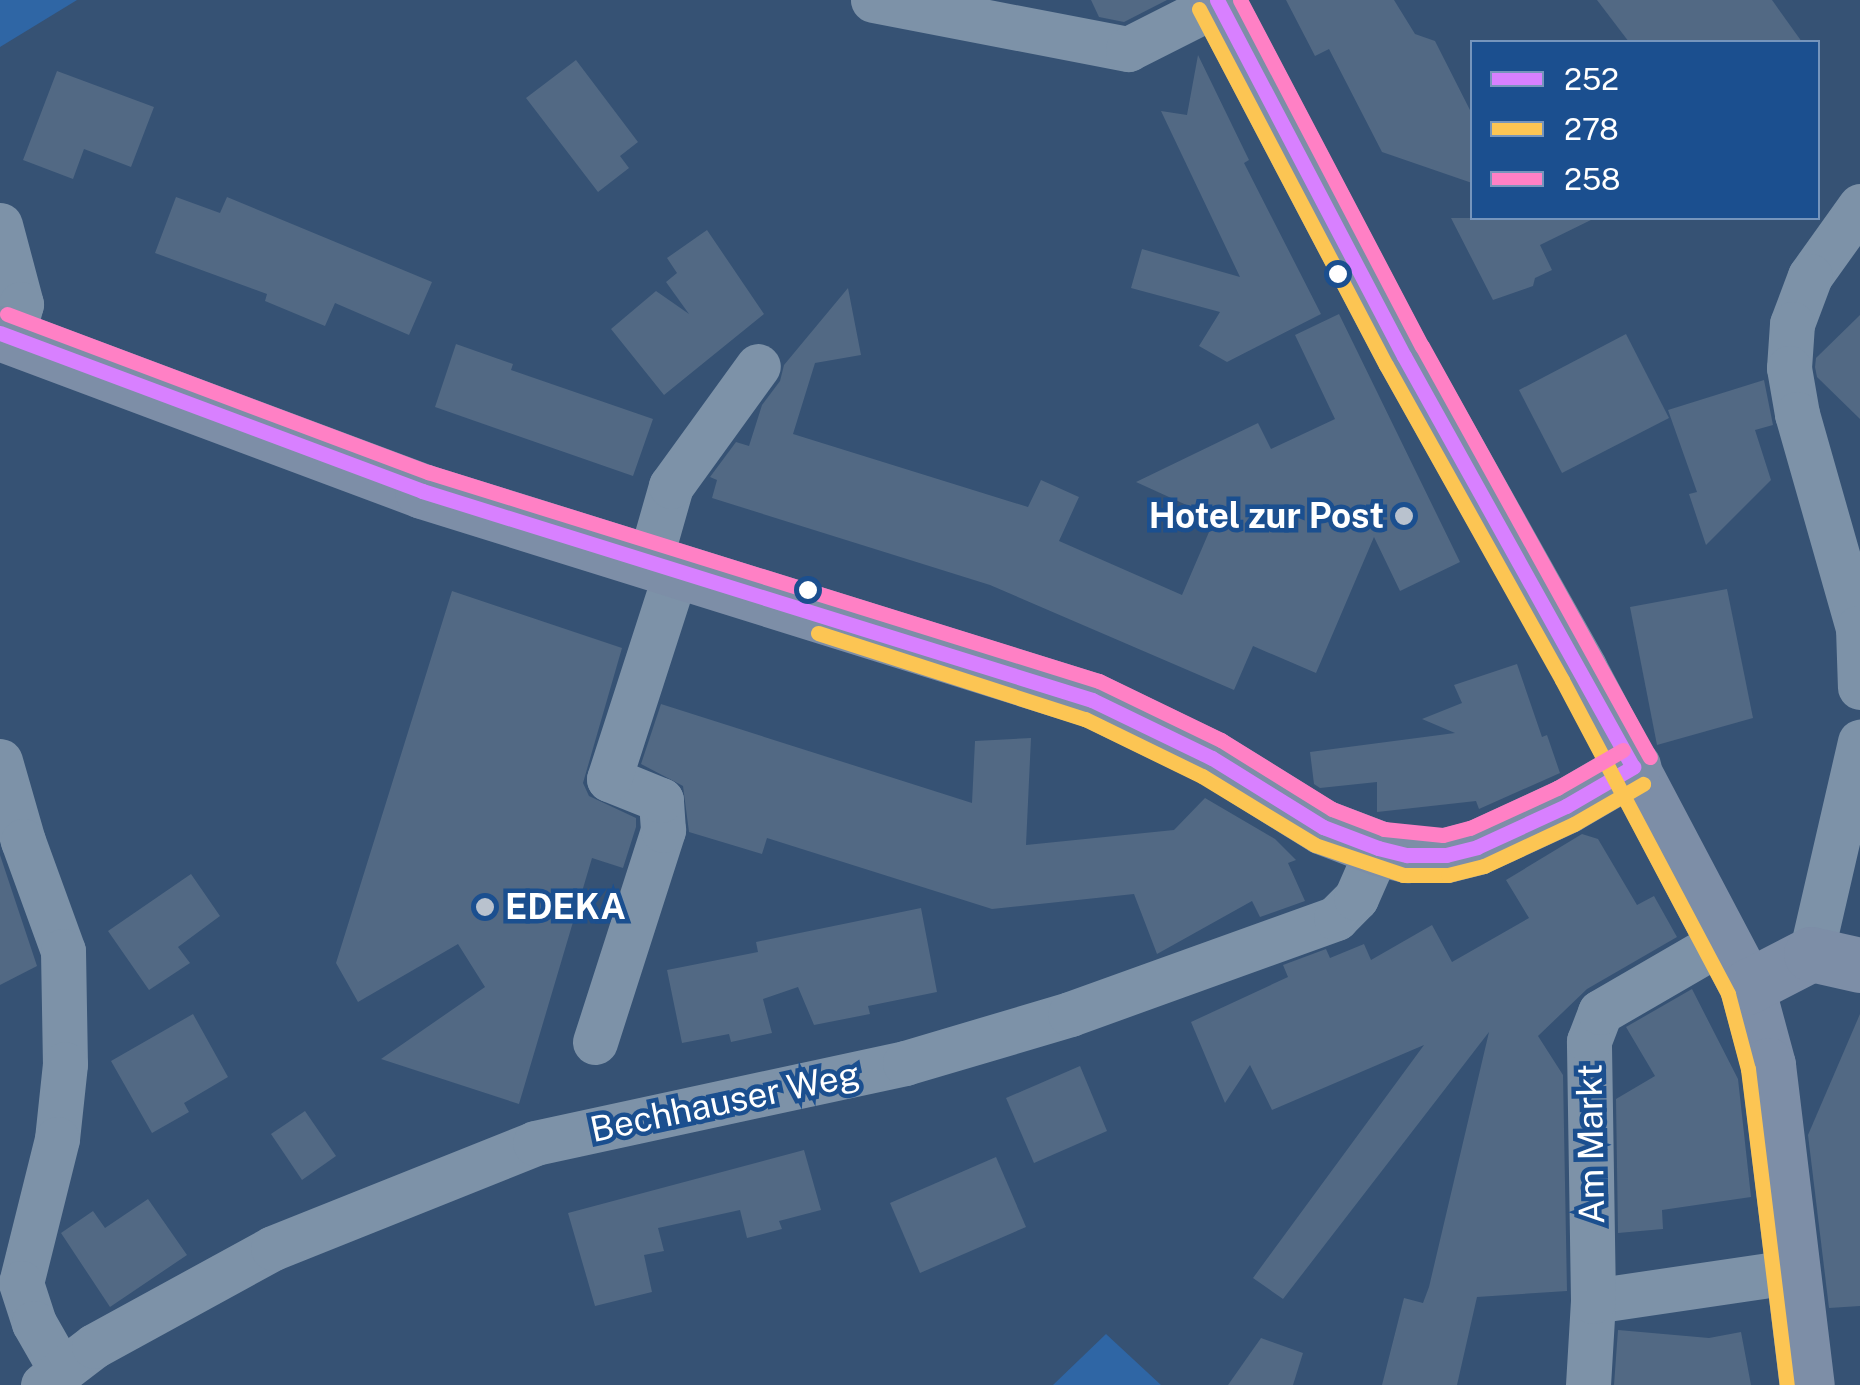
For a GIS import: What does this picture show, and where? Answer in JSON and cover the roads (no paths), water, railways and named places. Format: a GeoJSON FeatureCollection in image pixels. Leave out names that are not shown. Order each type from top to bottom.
{"type":"FeatureCollection","features":[{"type":"Feature","properties":{"kind":"main road"},"geometry":{"type":"LineString","coordinates":[[1218,1],[1404,356],[1632,767],[1735,964],[1768,1065],[1790,1272],[1807,1385]]}},
{"type":"Feature","properties":{"kind":"main road"},"geometry":{"type":"LineString","coordinates":[[6,335],[422,491],[1092,700],[1212,758],[1323,827],[1378,848],[1407,855],[1446,855],[1476,847],[1566,806],[1632,767]]}},
{"type":"Feature","properties":{"kind":"main road"},"geometry":{"type":"LineString","coordinates":[[1735,964],[1836,960]]}},
{"type":"Feature","properties":{"kind":"street"},"geometry":{"type":"LineString","coordinates":[[872,0],[1128,48],[1218,1]]}},
{"type":"Feature","properties":{"kind":"street"},"geometry":{"type":"LineString","coordinates":[[1860,206],[1810,276],[1792,324],[1788,368],[1797,414],[1849,588],[1858,628],[1860,687]]}},
{"type":"Feature","properties":{"kind":"street"},"geometry":{"type":"LineString","coordinates":[[0,225],[22,304],[6,335]]}},
{"type":"Feature","properties":{"kind":"street"},"geometry":{"type":"LineString","coordinates":[[595,1042],[664,830],[661,800],[609,778],[663,567],[671,486],[758,366]]}},
{"type":"Feature","properties":{"kind":"street"},"geometry":{"type":"LineString","coordinates":[[1836,960],[1860,742]]}},
{"type":"Feature","properties":{"kind":"street","name":"Bechhauser Weg"},"geometry":{"type":"LineString","coordinates":[[0,761],[23,841],[64,951],[65,1064],[57,1139],[21,1283],[52,1378],[94,1346],[274,1248],[535,1143],[905,1063],[1070,1014],[1336,918],[1356,898],[1378,848]]}},
{"type":"Feature","properties":{"kind":"street","name":"Am Markt"},"geometry":{"type":"LineString","coordinates":[[1588,1385],[1593,1301],[1589,1041],[1594,1026],[1600,1012],[1735,964]]}},
{"type":"Feature","properties":{"kind":"street"},"geometry":{"type":"LineString","coordinates":[[1593,1301],[1790,1272]]}},
{"type":"Feature","properties":{"kind":"place","name":"Hotel zur Post"},"geometry":{"type":"Point","coordinates":[1404,516]}},
{"type":"Feature","properties":{"kind":"place","name":"EDEKA"},"geometry":{"type":"Point","coordinates":[485,907]}}]}
